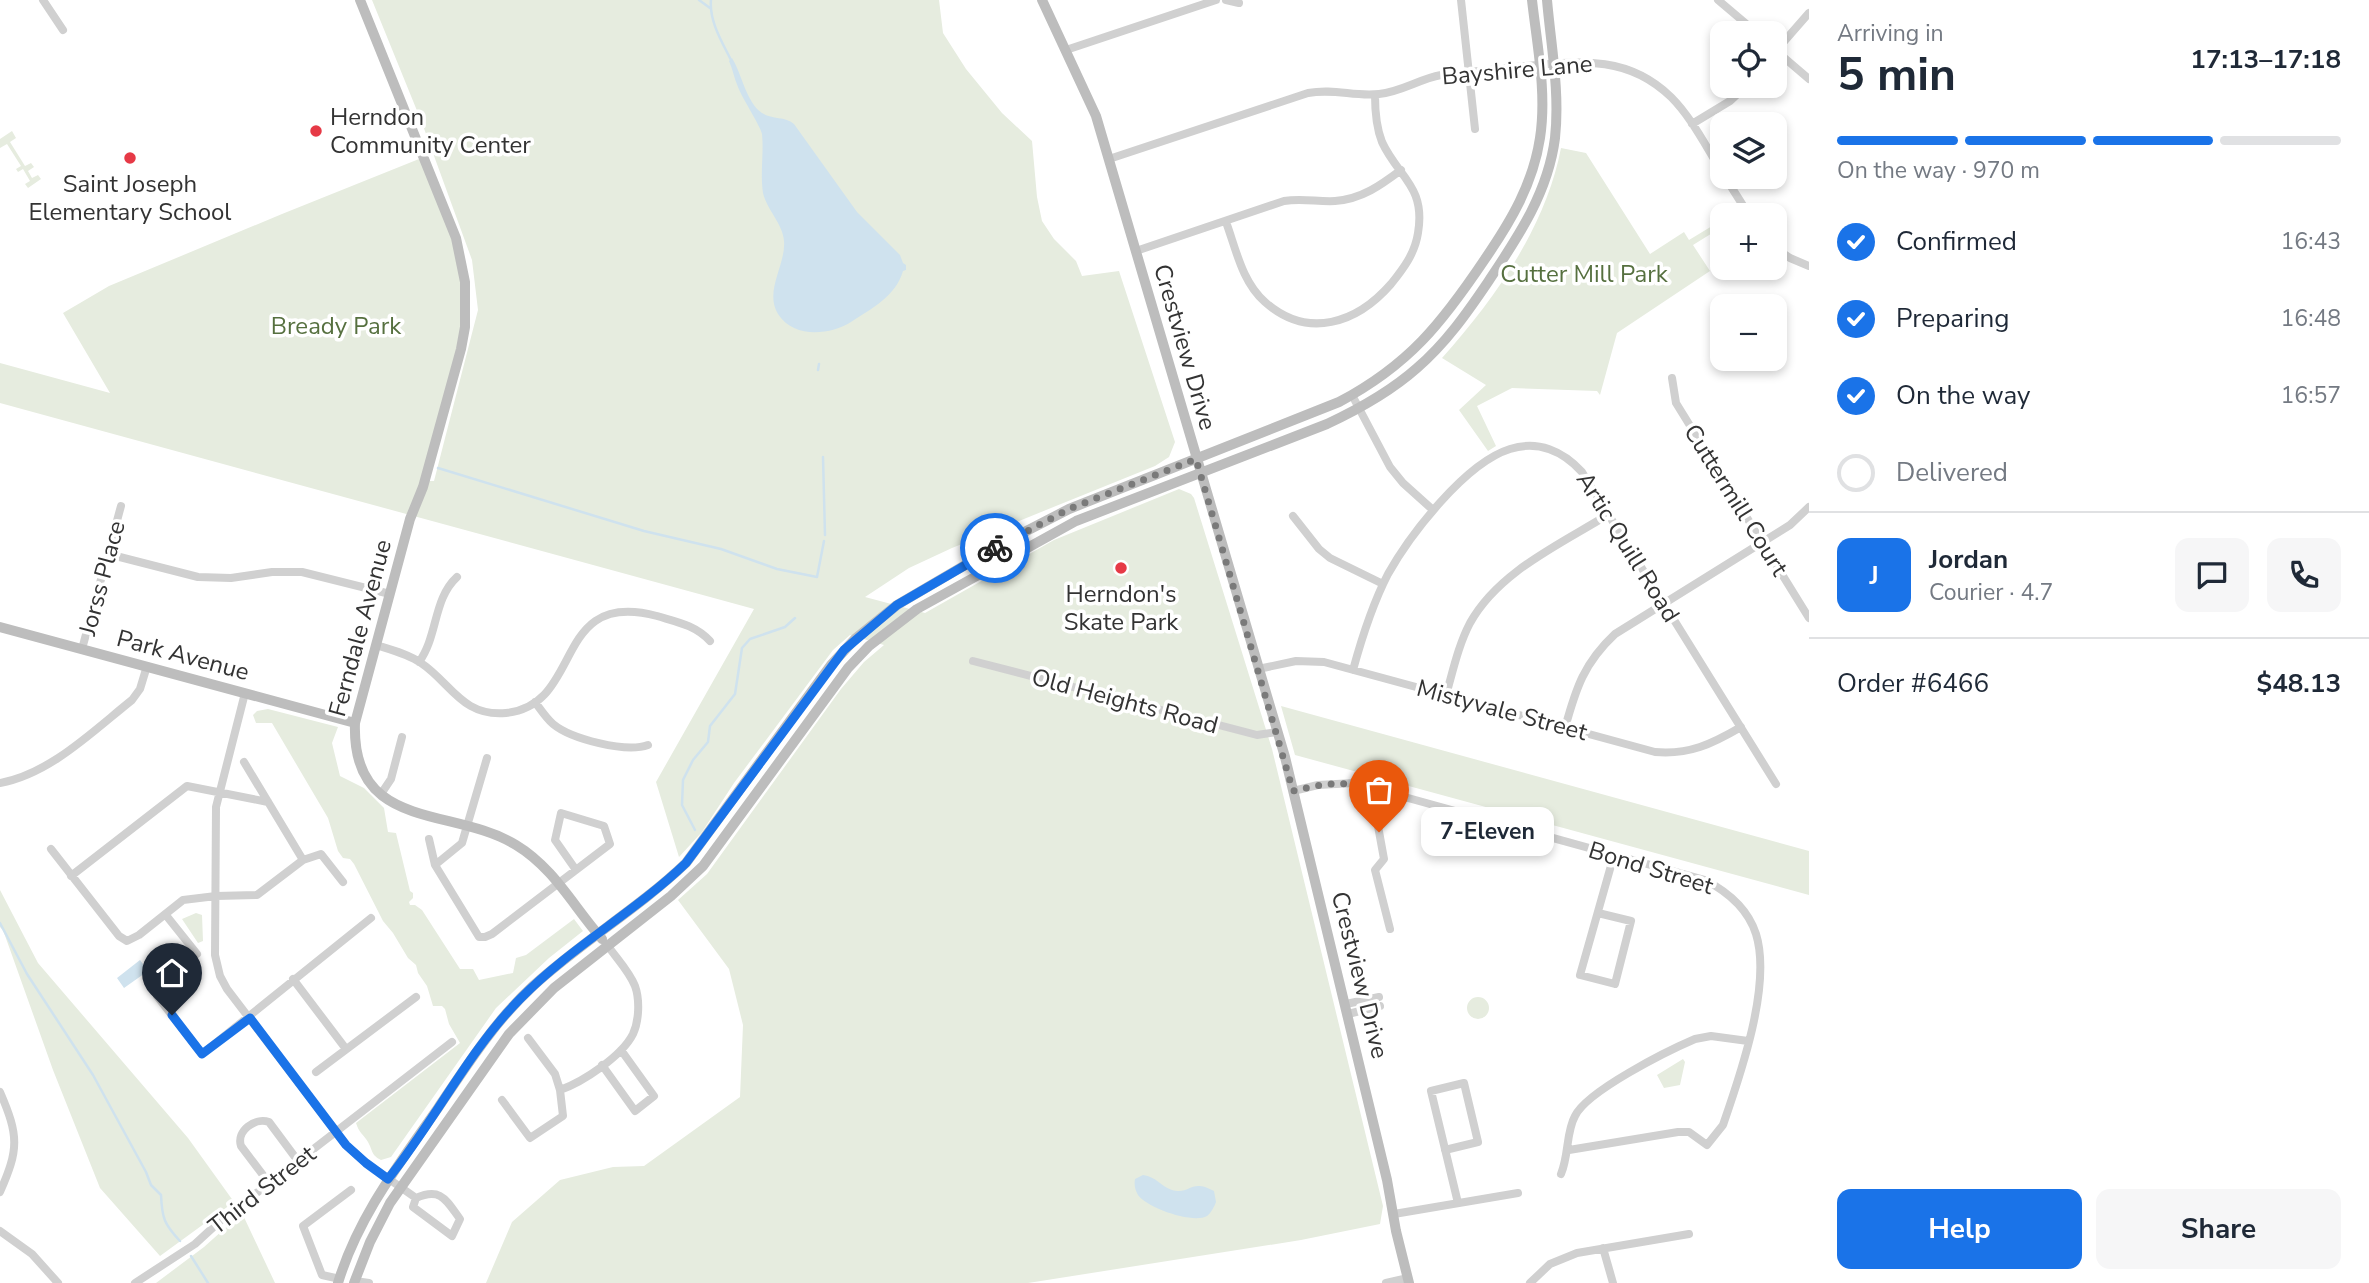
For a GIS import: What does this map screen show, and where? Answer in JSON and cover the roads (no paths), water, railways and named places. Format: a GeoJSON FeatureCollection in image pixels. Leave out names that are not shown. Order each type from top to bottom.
{"type":"FeatureCollection","features":[{"type":"Feature","properties":{"kind":"main road","name":"Ferndale Avenue"},"geometry":{"type":"LineString","coordinates":[[360,0],[456,238],[466,293],[461,349],[355,723],[356,749],[367,777],[393,804],[499,836],[545,867],[608,946]]}},
{"type":"Feature","properties":{"kind":"main road","name":"Crestview Drive"},"geometry":{"type":"LineString","coordinates":[[1042,0],[1096,116],[1277,732],[1347,1009],[1408,1281]]}},
{"type":"Feature","properties":{"kind":"main road"},"geometry":{"type":"LineString","coordinates":[[339,1281],[368,1210],[482,1044],[511,1008],[544,976],[662,886],[691,857],[831,665],[871,625],[921,589],[1042,522],[1115,489],[1352,395],[1392,369],[1427,338],[1448,314],[1518,209],[1532,172],[1540,136],[1542,101],[1532,0]]}},
{"type":"Feature","properties":{"kind":"main road"},"geometry":{"type":"LineString","coordinates":[[354,1282],[376,1229],[400,1188],[520,1021],[554,988],[671,896],[703,866],[848,668],[881,636],[917,609],[1049,535],[1094,513],[1327,424],[1359,409],[1402,381],[1439,347],[1466,313],[1532,213],[1548,170],[1555,139],[1557,106],[1547,0]]}},
{"type":"Feature","properties":{"kind":"main road","name":"Park Avenue"},"geometry":{"type":"LineString","coordinates":[[0,627],[355,723]]}},
{"type":"Feature","properties":{"kind":"street"},"geometry":{"type":"LineString","coordinates":[[43,0],[63,30]]}},
{"type":"Feature","properties":{"kind":"street"},"geometry":{"type":"LineString","coordinates":[[1066,51],[1216,0]]}},
{"type":"Feature","properties":{"kind":"street"},"geometry":{"type":"LineString","coordinates":[[1226,0],[1238,3]]}},
{"type":"Feature","properties":{"kind":"street"},"geometry":{"type":"LineString","coordinates":[[1461,0],[1475,129]]}},
{"type":"Feature","properties":{"kind":"street"},"geometry":{"type":"LineString","coordinates":[[1718,0],[1743,21]]}},
{"type":"Feature","properties":{"kind":"street"},"geometry":{"type":"LineString","coordinates":[[1787,38],[1809,13]]}},
{"type":"Feature","properties":{"kind":"street"},"geometry":{"type":"LineString","coordinates":[[1787,61],[1809,79]]}},
{"type":"Feature","properties":{"kind":"street","name":"Bayshire Lane"},"geometry":{"type":"LineString","coordinates":[[1109,159],[1308,93],[1335,90],[1375,95],[1398,90],[1430,77],[1539,65],[1600,62],[1631,71],[1666,93],[1692,124],[1710,153]]}},
{"type":"Feature","properties":{"kind":"street"},"geometry":{"type":"LineString","coordinates":[[1226,222],[1244,272],[1255,292],[1279,313],[1315,323],[1340,320],[1363,311],[1373,303],[1404,268],[1416,245],[1419,232],[1418,205],[1414,191],[1389,154],[1378,130],[1375,95]]}},
{"type":"Feature","properties":{"kind":"street"},"geometry":{"type":"LineString","coordinates":[[1692,124],[1733,98]]}},
{"type":"Feature","properties":{"kind":"street"},"geometry":{"type":"LineString","coordinates":[[1136,251],[1284,201],[1333,201],[1360,196],[1402,170]]}},
{"type":"Feature","properties":{"kind":"street"},"geometry":{"type":"LineString","coordinates":[[1787,256],[1809,266]]}},
{"type":"Feature","properties":{"kind":"street","name":"Cuttermill Court"},"geometry":{"type":"LineString","coordinates":[[1672,378],[1676,403],[1809,618]]}},
{"type":"Feature","properties":{"kind":"street"},"geometry":{"type":"LineString","coordinates":[[1352,395],[1390,467],[1403,483],[1433,510]]}},
{"type":"Feature","properties":{"kind":"street","name":"Artic Quill Road"},"geometry":{"type":"LineString","coordinates":[[1353,670],[1364,631],[1383,584],[1402,551],[1433,510],[1499,453],[1530,446],[1554,450],[1573,462],[1582,472],[1776,784]]}},
{"type":"Feature","properties":{"kind":"street","name":"Jorss Place"},"geometry":{"type":"LineString","coordinates":[[82,649],[121,506]]}},
{"type":"Feature","properties":{"kind":"street"},"geometry":{"type":"LineString","coordinates":[[1565,728],[1577,687],[1592,659],[1615,634],[1790,525],[1809,507]]}},
{"type":"Feature","properties":{"kind":"street"},"geometry":{"type":"LineString","coordinates":[[1446,695],[1463,639],[1490,596],[1516,572],[1609,514]]}},
{"type":"Feature","properties":{"kind":"street"},"geometry":{"type":"LineString","coordinates":[[1293,516],[1319,549],[1330,558],[1383,584]]}},
{"type":"Feature","properties":{"kind":"street"},"geometry":{"type":"LineString","coordinates":[[108,554],[198,577],[231,578],[272,572],[302,572],[390,594]]}},
{"type":"Feature","properties":{"kind":"street"},"geometry":{"type":"LineString","coordinates":[[419,662],[429,647],[442,597],[457,577]]}},
{"type":"Feature","properties":{"kind":"street"},"geometry":{"type":"LineString","coordinates":[[376,645],[419,662],[472,708],[484,712],[506,713],[535,702],[551,688],[584,629],[606,615],[640,612],[688,625],[704,634],[710,641]]}},
{"type":"Feature","properties":{"kind":"street","name":"Old Heights Road"},"geometry":{"type":"LineString","coordinates":[[973,661],[1257,735],[1277,732]]}},
{"type":"Feature","properties":{"kind":"street","name":"Mistyvale Street"},"geometry":{"type":"LineString","coordinates":[[1258,669],[1310,661],[1353,670],[1655,752],[1668,753],[1708,746],[1741,727]]}},
{"type":"Feature","properties":{"kind":"street"},"geometry":{"type":"LineString","coordinates":[[0,783],[16,780],[42,768],[132,700],[141,689],[147,666]]}},
{"type":"Feature","properties":{"kind":"street"},"geometry":{"type":"LineString","coordinates":[[245,693],[216,807],[214,943],[217,967],[227,989],[336,1132],[357,1156],[416,1198]]}},
{"type":"Feature","properties":{"kind":"street"},"geometry":{"type":"LineString","coordinates":[[535,702],[554,725],[573,734],[624,748],[648,746]]}},
{"type":"Feature","properties":{"kind":"street"},"geometry":{"type":"LineString","coordinates":[[381,794],[391,779],[402,737]]}},
{"type":"Feature","properties":{"kind":"street"},"geometry":{"type":"LineString","coordinates":[[435,866],[462,843],[487,758]]}},
{"type":"Feature","properties":{"kind":"street"},"geometry":{"type":"LineString","coordinates":[[244,762],[303,860]]}},
{"type":"Feature","properties":{"kind":"street","name":"Bond Street"},"geometry":{"type":"LineString","coordinates":[[1293,791],[1338,782],[1354,783],[1705,880],[1721,888],[1742,908],[1756,933],[1760,961],[1757,999],[1745,1057],[1723,1125],[1707,1145],[1689,1132],[1678,1132],[1569,1150]]}},
{"type":"Feature","properties":{"kind":"street"},"geometry":{"type":"LineString","coordinates":[[71,876],[187,786],[268,802]]}},
{"type":"Feature","properties":{"kind":"street"},"geometry":{"type":"LineString","coordinates":[[1387,792],[1378,825],[1384,859],[1375,870],[1390,929]]}},
{"type":"Feature","properties":{"kind":"street"},"geometry":{"type":"LineString","coordinates":[[429,839],[435,866],[479,937],[492,934],[559,883],[576,870],[610,844],[604,827],[561,813],[555,840],[576,870]]}},
{"type":"Feature","properties":{"kind":"street"},"geometry":{"type":"LineString","coordinates":[[1501,852],[1507,825]]}},
{"type":"Feature","properties":{"kind":"street"},"geometry":{"type":"LineString","coordinates":[[51,849],[119,936],[127,941],[183,900],[257,895],[303,860],[321,854],[343,882]]}},
{"type":"Feature","properties":{"kind":"street"},"geometry":{"type":"LineString","coordinates":[[1598,913],[1631,921],[1615,984],[1580,975],[1614,855]]}},
{"type":"Feature","properties":{"kind":"street"},"geometry":{"type":"LineString","coordinates":[[166,914],[197,954]]}},
{"type":"Feature","properties":{"kind":"street"},"geometry":{"type":"LineString","coordinates":[[157,996],[202,1054],[371,918]]}},
{"type":"Feature","properties":{"kind":"street","name":"Ferndale Avenue"},"geometry":{"type":"LineString","coordinates":[[561,1090],[572,1086],[602,1065],[621,1050],[633,1034],[638,1010],[637,998],[630,976],[608,946]]}},
{"type":"Feature","properties":{"kind":"street"},"geometry":{"type":"LineString","coordinates":[[293,979],[346,1049]]}},
{"type":"Feature","properties":{"kind":"street"},"geometry":{"type":"LineString","coordinates":[[316,1072],[416,997]]}},
{"type":"Feature","properties":{"kind":"street"},"geometry":{"type":"LineString","coordinates":[[1347,1009],[1380,1002]]}},
{"type":"Feature","properties":{"kind":"street"},"geometry":{"type":"LineString","coordinates":[[1561,1174],[1569,1150],[1570,1130],[1575,1116],[1594,1094],[1695,1039],[1711,1036],[1748,1041]]}},
{"type":"Feature","properties":{"kind":"street"},"geometry":{"type":"LineString","coordinates":[[502,1100],[530,1138],[563,1116],[561,1090],[555,1073],[528,1038]]}},
{"type":"Feature","properties":{"kind":"street","name":"Third Street"},"geometry":{"type":"LineString","coordinates":[[135,1283],[195,1244],[269,1183],[452,1042]]}},
{"type":"Feature","properties":{"kind":"street"},"geometry":{"type":"LineString","coordinates":[[602,1065],[635,1111],[654,1096],[621,1050]]}},
{"type":"Feature","properties":{"kind":"street"},"geometry":{"type":"LineString","coordinates":[[1445,1150],[1478,1142],[1464,1083],[1431,1091],[1445,1150],[1458,1203]]}},
{"type":"Feature","properties":{"kind":"street"},"geometry":{"type":"LineString","coordinates":[[0,1092],[10,1116],[15,1142],[12,1166],[0,1192]]}},
{"type":"Feature","properties":{"kind":"street"},"geometry":{"type":"LineString","coordinates":[[269,1183],[241,1146],[241,1132],[256,1121],[269,1122],[298,1161]]}},
{"type":"Feature","properties":{"kind":"street"},"geometry":{"type":"LineString","coordinates":[[339,1281],[322,1275],[303,1226],[351,1190]]}},
{"type":"Feature","properties":{"kind":"street"},"geometry":{"type":"LineString","coordinates":[[427,1193],[444,1198],[460,1219],[452,1236],[413,1207],[416,1198],[427,1193]]}},
{"type":"Feature","properties":{"kind":"street"},"geometry":{"type":"LineString","coordinates":[[1395,1220],[1458,1203],[1518,1193]]}},
{"type":"Feature","properties":{"kind":"street"},"geometry":{"type":"LineString","coordinates":[[0,1231],[32,1254],[58,1283]]}},
{"type":"Feature","properties":{"kind":"street"},"geometry":{"type":"LineString","coordinates":[[1530,1283],[1550,1264],[1564,1257],[1689,1234]]}},
{"type":"Feature","properties":{"kind":"street"},"geometry":{"type":"LineString","coordinates":[[1603,1248],[1613,1283]]}},
{"type":"Feature","properties":{"kind":"street"},"geometry":{"type":"LineString","coordinates":[[1386,1283],[1408,1281]]}},
{"type":"Feature","properties":{"kind":"street"},"geometry":{"type":"LineString","coordinates":[[354,1282],[369,1283]]}},
{"type":"Feature","properties":{"kind":"water"},"geometry":{"type":"Polygon","coordinates":[[[732,58],[748,95],[757,108],[766,115],[794,124],[857,212],[900,255],[906,265],[906,270],[889,295],[851,322],[833,330],[813,332],[793,328],[778,314],[774,305],[774,287],[784,250],[783,235],[763,193],[762,134],[737,84],[729,61],[732,58]]]}},
{"type":"Feature","properties":{"kind":"water"},"geometry":{"type":"Polygon","coordinates":[[[140,960],[148,971],[124,988],[117,978],[140,960]]]}},
{"type":"Feature","properties":{"kind":"water"},"geometry":{"type":"Polygon","coordinates":[[[1143,1175],[1172,1190],[1206,1187],[1214,1191],[1216,1202],[1207,1216],[1200,1218],[1171,1213],[1151,1205],[1138,1195],[1135,1179],[1143,1175]]]}},
{"type":"Feature","properties":{"kind":"waterway"},"geometry":{"type":"LineString","coordinates":[[699,0],[710,8]]}},
{"type":"Feature","properties":{"kind":"waterway"},"geometry":{"type":"LineString","coordinates":[[711,0],[714,23],[731,60]]}},
{"type":"Feature","properties":{"kind":"waterway"},"geometry":{"type":"LineString","coordinates":[[818,370],[819,364]]}},
{"type":"Feature","properties":{"kind":"waterway"},"geometry":{"type":"LineString","coordinates":[[823,457],[825,535]]}},
{"type":"Feature","properties":{"kind":"waterway"},"geometry":{"type":"LineString","coordinates":[[438,468],[644,531],[721,549],[777,569],[817,577],[824,541]]}},
{"type":"Feature","properties":{"kind":"waterway"},"geometry":{"type":"LineString","coordinates":[[695,830],[682,805],[683,780],[693,760],[708,742],[710,726],[735,694],[742,648],[750,639],[785,627],[795,618]]}},
{"type":"Feature","properties":{"kind":"waterway"},"geometry":{"type":"LineString","coordinates":[[0,923],[27,974],[93,1075],[151,1185],[161,1195],[165,1220],[180,1241]]}},
{"type":"Feature","properties":{"kind":"waterway"},"geometry":{"type":"LineString","coordinates":[[191,1256],[208,1283]]}},
{"type":"Feature","properties":{"kind":"place","name":"Herndon Community Center"},"geometry":{"type":"Point","coordinates":[316,131]}},
{"type":"Feature","properties":{"kind":"place","name":"Saint Joseph Elementary School"},"geometry":{"type":"Point","coordinates":[130,158]}},
{"type":"Feature","properties":{"kind":"place","name":"Herndon's Skate Park"},"geometry":{"type":"Point","coordinates":[1121,568]}},
{"type":"Feature","properties":{"kind":"place","name":"7-Eleven"},"geometry":{"type":"Point","coordinates":[1379,832]}},
{"type":"Feature","properties":{"kind":"park label","name":"Cutter Mill Park"},"geometry":{"type":"Point","coordinates":[1584,274]}},
{"type":"Feature","properties":{"kind":"park label","name":"Bready Park"},"geometry":{"type":"Point","coordinates":[336,326]}}]}
